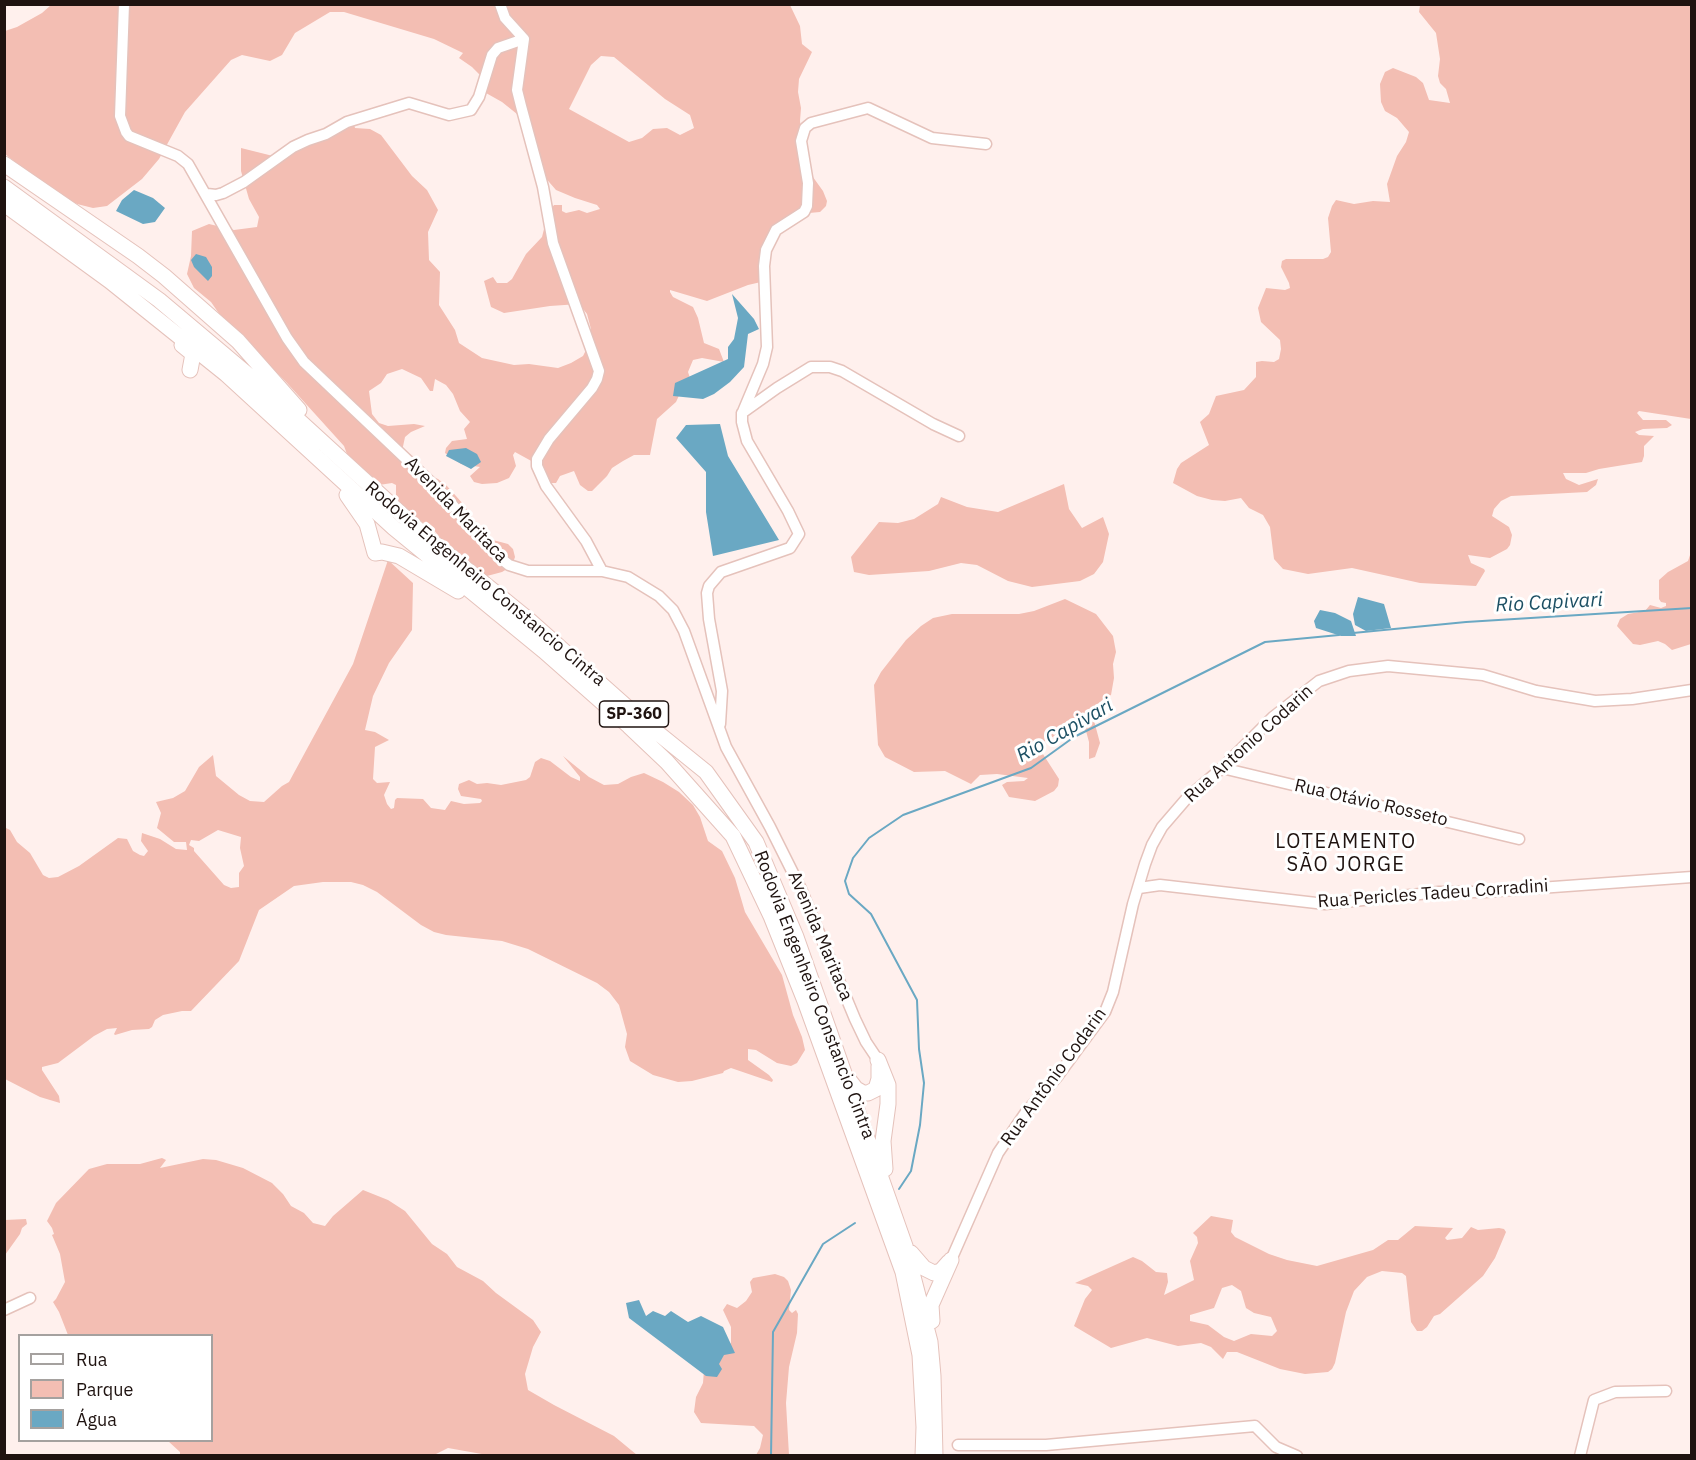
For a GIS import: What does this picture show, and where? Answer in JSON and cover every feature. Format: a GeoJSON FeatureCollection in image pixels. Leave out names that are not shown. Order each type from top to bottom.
{"type":"FeatureCollection","features":[{"type":"Feature","properties":{"kind":"highway"},"geometry":{"type":"LineString","coordinates":[[4,164],[138,256],[223,326],[299,410],[314,435]]}},
{"type":"Feature","properties":{"kind":"highway","name":"Rodovia Engenheiro Constancio Cintra"},"geometry":{"type":"LineString","coordinates":[[4,187],[159,300],[260,385],[423,534],[706,772],[756,842],[796,938],[889,1197],[905,1246],[930,1342],[934,1455]]}},
{"type":"Feature","properties":{"kind":"highway","name":"Rodovia Engenheiro Constancio Cintra"},"geometry":{"type":"LineString","coordinates":[[4,204],[168,326],[173,337],[193,354],[190,370],[202,365],[226,374],[440,567],[544,651],[629,726],[667,762],[733,836],[771,916],[805,1000],[903,1272],[920,1355],[924,1427],[923,1455]]}},
{"type":"Feature","properties":{"kind":"highway"},"geometry":{"type":"LineString","coordinates":[[319,460],[367,524],[375,553],[399,556],[448,586],[487,604]]}},
{"type":"Feature","properties":{"kind":"highway"},"geometry":{"type":"LineString","coordinates":[[847,1077],[856,1089],[868,1094],[876,1089],[879,1079],[878,1060]]}},
{"type":"Feature","properties":{"kind":"highway"},"geometry":{"type":"LineString","coordinates":[[878,1060],[888,1085],[883,1141],[889,1197]]}},
{"type":"Feature","properties":{"kind":"highway"},"geometry":{"type":"LineString","coordinates":[[905,1246],[924,1268],[934,1273],[941,1271],[951,1260]]}},
{"type":"Feature","properties":{"kind":"highway"},"geometry":{"type":"LineString","coordinates":[[933,1376],[931,1305],[951,1260]]}},
{"type":"Feature","properties":{"kind":"street","name":"Avenida Maritaca"},"geometry":{"type":"LineString","coordinates":[[124,4],[120,116],[123,126],[129,136],[177,156],[188,164],[303,362],[441,492],[499,557],[509,565],[528,571],[602,571],[628,577],[659,596],[673,610],[684,631],[726,747],[801,889],[855,1019],[878,1060]]}},
{"type":"Feature","properties":{"kind":"street"},"geometry":{"type":"LineString","coordinates":[[500,4],[505,18],[524,39],[518,90],[520,106],[543,187],[553,243],[599,371],[592,388],[549,439],[537,459],[537,466],[546,486],[586,541],[602,571]]}},
{"type":"Feature","properties":{"kind":"street"},"geometry":{"type":"LineString","coordinates":[[207,194],[224,194],[293,147],[326,134],[347,122],[409,104],[449,115],[471,110],[479,98],[492,55],[498,48],[524,39]]}},
{"type":"Feature","properties":{"kind":"street"},"geometry":{"type":"LineString","coordinates":[[719,727],[722,691],[709,619],[707,593],[721,572],[790,548],[799,534],[747,441],[742,414],[767,347],[764,266],[766,250],[776,230],[804,212],[807,206],[808,183],[801,141],[805,128],[811,123],[868,108],[932,138],[986,144]]}},
{"type":"Feature","properties":{"kind":"street"},"geometry":{"type":"LineString","coordinates":[[742,414],[791,378],[811,367],[818,366],[842,371],[933,424],[959,435]]}},
{"type":"Feature","properties":{"kind":"street","name":"Rua Antonio Codarin"},"geometry":{"type":"LineString","coordinates":[[1139,888],[1152,845],[1162,827],[1187,798],[1222,768],[1273,717],[1319,681],[1349,671],[1388,666],[1483,675],[1536,691],[1595,701],[1632,699],[1692,690]]}},
{"type":"Feature","properties":{"kind":"street","name":"Rua Otávio Rosseto"},"geometry":{"type":"LineString","coordinates":[[1222,768],[1519,839]]}},
{"type":"Feature","properties":{"kind":"street","name":"Rua Pericles Tadeu Corradini"},"geometry":{"type":"LineString","coordinates":[[1139,888],[1160,885],[1324,904],[1439,892],[1484,892],[1692,877]]}},
{"type":"Feature","properties":{"kind":"street","name":"Rua Antônio Codarin"},"geometry":{"type":"LineString","coordinates":[[951,1260],[998,1153],[1026,1112],[1057,1077],[1106,1012],[1139,888]]}},
{"type":"Feature","properties":{"kind":"street"},"geometry":{"type":"LineString","coordinates":[[4,1310],[30,1298]]}},
{"type":"Feature","properties":{"kind":"street"},"geometry":{"type":"LineString","coordinates":[[1580,1455],[1594,1400],[1615,1392],[1666,1391]]}},
{"type":"Feature","properties":{"kind":"street"},"geometry":{"type":"LineString","coordinates":[[958,1445],[1046,1445],[1255,1426],[1276,1447],[1297,1455]]}},
{"type":"Feature","properties":{"kind":"green space"},"geometry":{"type":"Polygon","coordinates":[[[51,5],[790,5],[800,26],[802,44],[812,52],[799,79],[798,92],[805,166],[823,191],[827,201],[826,206],[820,212],[809,213],[794,219],[772,241],[761,282],[707,301],[670,290],[673,297],[693,307],[704,343],[719,349],[724,362],[702,358],[693,360],[688,372],[691,381],[683,387],[676,402],[657,419],[650,455],[634,455],[623,461],[612,468],[592,491],[580,485],[574,471],[560,476],[556,483],[551,483],[535,463],[515,452],[513,455],[516,466],[509,478],[497,483],[474,482],[470,476],[480,467],[461,464],[445,453],[452,441],[467,439],[464,429],[470,422],[460,411],[453,394],[446,385],[435,379],[433,391],[430,391],[421,378],[402,369],[387,374],[381,383],[369,391],[372,414],[379,423],[388,426],[414,424],[425,426],[405,437],[401,456],[411,468],[438,479],[447,486],[464,505],[482,534],[508,544],[513,549],[515,557],[512,566],[502,572],[487,576],[487,583],[445,544],[433,529],[404,510],[396,496],[396,485],[392,483],[379,485],[351,465],[344,446],[287,383],[220,315],[211,302],[194,288],[187,274],[191,256],[192,231],[209,224],[234,230],[257,227],[259,217],[249,199],[241,171],[241,148],[273,156],[295,140],[326,140],[353,121],[355,128],[370,129],[381,135],[412,176],[427,190],[438,210],[428,232],[429,260],[440,272],[439,305],[455,330],[459,343],[482,358],[514,365],[529,364],[558,368],[583,356],[590,342],[591,329],[587,314],[579,304],[504,313],[491,307],[484,281],[493,277],[497,283],[507,283],[512,279],[526,254],[542,237],[548,213],[554,205],[562,205],[562,211],[566,213],[579,210],[587,213],[600,209],[597,205],[556,190],[543,175],[533,158],[517,114],[486,93],[481,76],[459,58],[463,53],[434,39],[344,12],[330,12],[295,33],[282,55],[270,61],[242,55],[231,60],[185,112],[159,159],[142,179],[107,206],[93,208],[77,204],[54,193],[5,154],[5,31],[42,13],[51,5]],[[601,56],[591,65],[569,109],[629,142],[642,138],[653,129],[667,128],[680,135],[694,128],[690,115],[665,99],[614,57],[601,56]]]}},
{"type":"Feature","properties":{"kind":"green space"},"geometry":{"type":"Polygon","coordinates":[[[1420,5],[1691,5],[1691,419],[1639,411],[1637,413],[1643,420],[1666,420],[1672,425],[1667,428],[1643,429],[1635,432],[1639,435],[1654,436],[1644,446],[1642,462],[1586,473],[1563,473],[1566,479],[1579,485],[1598,479],[1596,485],[1587,492],[1511,496],[1501,501],[1494,509],[1492,516],[1509,527],[1512,535],[1510,545],[1490,558],[1468,555],[1471,563],[1485,571],[1476,586],[1420,583],[1352,568],[1308,574],[1283,569],[1274,559],[1270,527],[1263,515],[1249,508],[1241,498],[1225,501],[1212,500],[1197,496],[1173,483],[1181,463],[1209,445],[1200,422],[1209,414],[1216,396],[1244,390],[1256,377],[1256,362],[1274,362],[1279,359],[1280,340],[1261,322],[1258,308],[1266,288],[1285,290],[1290,288],[1281,267],[1282,261],[1328,257],[1331,252],[1328,218],[1336,200],[1354,204],[1373,201],[1390,202],[1387,184],[1409,132],[1397,118],[1385,111],[1381,102],[1380,84],[1385,72],[1393,68],[1416,77],[1423,83],[1429,100],[1450,103],[1446,89],[1440,83],[1438,76],[1440,59],[1436,33],[1419,12],[1420,5]]]}},
{"type":"Feature","properties":{"kind":"green space"},"geometry":{"type":"Polygon","coordinates":[[[1064,484],[1069,509],[1082,528],[1103,517],[1109,534],[1103,562],[1094,574],[1080,581],[1032,587],[1008,581],[977,565],[961,563],[929,571],[869,575],[854,572],[851,557],[879,522],[898,523],[914,519],[938,504],[941,497],[967,507],[998,512],[1064,484]]]}},
{"type":"Feature","properties":{"kind":"green space"},"geometry":{"type":"Polygon","coordinates":[[[1691,552],[1691,644],[1672,650],[1658,641],[1640,645],[1633,644],[1617,626],[1620,619],[1628,614],[1645,611],[1650,605],[1661,608],[1666,606],[1666,603],[1659,599],[1659,580],[1688,561],[1691,552]]]}},
{"type":"Feature","properties":{"kind":"green space"},"geometry":{"type":"Polygon","coordinates":[[[388,560],[413,583],[412,630],[389,663],[373,696],[365,730],[375,732],[389,740],[375,747],[373,779],[377,783],[390,782],[384,795],[391,809],[394,808],[397,798],[423,799],[431,808],[445,810],[451,801],[464,804],[480,803],[481,799],[461,796],[458,789],[459,784],[469,780],[477,784],[501,785],[526,780],[530,777],[535,762],[541,758],[550,761],[580,781],[580,777],[563,756],[589,777],[604,785],[618,784],[644,773],[679,792],[693,805],[700,817],[708,841],[722,851],[735,878],[745,912],[782,975],[805,1050],[797,1063],[791,1066],[777,1063],[756,1050],[748,1049],[748,1060],[769,1075],[772,1082],[731,1068],[723,1073],[692,1081],[678,1082],[653,1075],[630,1061],[625,1047],[627,1034],[619,1005],[609,992],[597,983],[528,949],[502,941],[434,932],[377,892],[363,885],[351,882],[323,882],[294,886],[259,910],[239,961],[191,1011],[163,1015],[155,1020],[149,1029],[132,1030],[115,1035],[117,1028],[107,1029],[58,1063],[42,1067],[59,1096],[60,1103],[40,1097],[5,1079],[4,829],[10,830],[17,842],[30,853],[43,875],[49,878],[58,877],[79,866],[118,838],[127,839],[133,851],[144,856],[148,851],[141,841],[142,833],[160,839],[176,849],[187,850],[186,842],[174,842],[157,828],[161,813],[156,802],[173,798],[185,791],[199,767],[213,755],[216,776],[250,801],[264,802],[289,782],[353,664],[388,560]],[[218,830],[199,841],[191,840],[189,845],[224,885],[231,888],[239,887],[239,873],[244,866],[240,848],[241,837],[218,830]]]}},
{"type":"Feature","properties":{"kind":"green space"},"geometry":{"type":"Polygon","coordinates":[[[1065,599],[1096,614],[1113,636],[1116,652],[1111,695],[1104,698],[1094,709],[1093,717],[1100,743],[1095,757],[1089,759],[1089,742],[1086,731],[1081,728],[1065,730],[1040,744],[1041,751],[1059,779],[1054,791],[1035,801],[1009,797],[1002,785],[1007,782],[1024,781],[1028,778],[997,774],[980,775],[971,784],[945,771],[914,772],[885,757],[878,745],[874,685],[881,672],[906,640],[921,626],[933,618],[952,614],[1019,614],[1065,599]]]}},
{"type":"Feature","properties":{"kind":"green space"},"geometry":{"type":"Polygon","coordinates":[[[162,1158],[166,1160],[160,1168],[203,1159],[216,1160],[243,1168],[272,1183],[291,1206],[304,1213],[313,1223],[325,1226],[363,1190],[388,1200],[405,1211],[432,1244],[447,1254],[457,1267],[483,1281],[533,1320],[541,1332],[533,1347],[525,1374],[528,1390],[614,1436],[637,1455],[493,1456],[448,1448],[432,1456],[180,1455],[180,1452],[169,1442],[213,1442],[213,1334],[68,1334],[53,1302],[65,1282],[60,1254],[52,1235],[54,1234],[52,1228],[47,1221],[56,1203],[89,1169],[107,1164],[140,1164],[162,1158]]]}},
{"type":"Feature","properties":{"kind":"green space"},"geometry":{"type":"Polygon","coordinates":[[[1211,1216],[1233,1220],[1231,1232],[1235,1237],[1269,1254],[1317,1266],[1373,1250],[1388,1240],[1398,1240],[1415,1226],[1453,1228],[1445,1238],[1447,1240],[1462,1238],[1471,1227],[1478,1230],[1499,1228],[1506,1232],[1495,1258],[1483,1276],[1440,1314],[1434,1316],[1422,1331],[1417,1331],[1411,1322],[1406,1276],[1402,1273],[1382,1271],[1367,1277],[1354,1291],[1346,1312],[1335,1363],[1328,1372],[1305,1374],[1280,1369],[1237,1352],[1227,1352],[1223,1359],[1211,1347],[1201,1343],[1178,1346],[1147,1338],[1111,1348],[1074,1326],[1085,1299],[1092,1290],[1088,1286],[1075,1283],[1133,1257],[1156,1272],[1167,1273],[1168,1282],[1164,1295],[1194,1280],[1190,1261],[1198,1243],[1193,1233],[1211,1216]],[[1232,1285],[1222,1288],[1214,1308],[1190,1315],[1190,1321],[1208,1325],[1224,1337],[1234,1341],[1251,1334],[1272,1336],[1277,1331],[1271,1317],[1254,1313],[1246,1308],[1241,1291],[1232,1285]]]}},
{"type":"Feature","properties":{"kind":"green space"},"geometry":{"type":"Polygon","coordinates":[[[26,1219],[27,1224],[5,1255],[5,1220],[26,1219]]]}},
{"type":"Feature","properties":{"kind":"green space"},"geometry":{"type":"Polygon","coordinates":[[[775,1274],[788,1281],[791,1290],[789,1310],[792,1313],[796,1310],[798,1314],[797,1333],[789,1367],[786,1403],[789,1455],[756,1455],[763,1435],[754,1426],[701,1423],[694,1412],[696,1397],[703,1383],[704,1370],[731,1343],[731,1327],[723,1310],[727,1304],[737,1308],[746,1301],[752,1292],[750,1282],[753,1278],[775,1274]]]}},
{"type":"Feature","properties":{"kind":"water"},"geometry":{"type":"Polygon","coordinates":[[[134,190],[153,198],[165,208],[155,222],[143,224],[116,211],[122,200],[134,190]]]}},
{"type":"Feature","properties":{"kind":"water"},"geometry":{"type":"Polygon","coordinates":[[[196,254],[206,257],[212,267],[212,276],[208,281],[194,267],[191,260],[196,254]]]}},
{"type":"Feature","properties":{"kind":"water"},"geometry":{"type":"Polygon","coordinates":[[[732,294],[754,319],[759,329],[748,334],[744,367],[730,382],[703,399],[673,396],[675,383],[728,359],[728,347],[734,339],[738,318],[732,294]]]}},
{"type":"Feature","properties":{"kind":"water"},"geometry":{"type":"Polygon","coordinates":[[[720,424],[728,456],[779,540],[713,556],[706,512],[706,472],[676,438],[686,425],[720,424]]]}},
{"type":"Feature","properties":{"kind":"water"},"geometry":{"type":"Polygon","coordinates":[[[466,448],[477,454],[481,462],[471,469],[446,456],[449,450],[466,448]]]}},
{"type":"Feature","properties":{"kind":"water"},"geometry":{"type":"Polygon","coordinates":[[[1358,597],[1384,604],[1391,628],[1366,631],[1355,625],[1353,614],[1358,597]]]}},
{"type":"Feature","properties":{"kind":"water"},"geometry":{"type":"Polygon","coordinates":[[[1320,610],[1335,613],[1351,621],[1356,636],[1341,636],[1316,628],[1314,621],[1320,610]]]}},
{"type":"Feature","properties":{"kind":"water"},"geometry":{"type":"Polygon","coordinates":[[[639,1300],[646,1316],[653,1311],[665,1316],[671,1311],[688,1322],[701,1316],[723,1327],[735,1353],[724,1355],[719,1364],[722,1369],[717,1377],[706,1376],[629,1318],[626,1303],[639,1300]]]}},
{"type":"Feature","properties":{"kind":"waterway","name":"Rio Capivari"},"geometry":{"type":"LineString","coordinates":[[1353,633],[1466,622],[1692,608]]}},
{"type":"Feature","properties":{"kind":"waterway","name":"Rio Capivari"},"geometry":{"type":"LineString","coordinates":[[899,1189],[911,1171],[920,1125],[924,1083],[919,1049],[917,1000],[871,914],[849,894],[845,881],[853,858],[869,838],[903,815],[1031,768],[1074,737],[1265,642],[1339,635]]}},
{"type":"Feature","properties":{"kind":"waterway","name":"Rio Capivari"},"geometry":{"type":"LineString","coordinates":[[771,1456],[773,1332],[823,1244],[855,1223]]}},
{"type":"Feature","properties":{"kind":"district","name":"LOTEAMENTO SÃO JORGE"},"geometry":{"type":"Point","coordinates":[1346,854]}}]}
